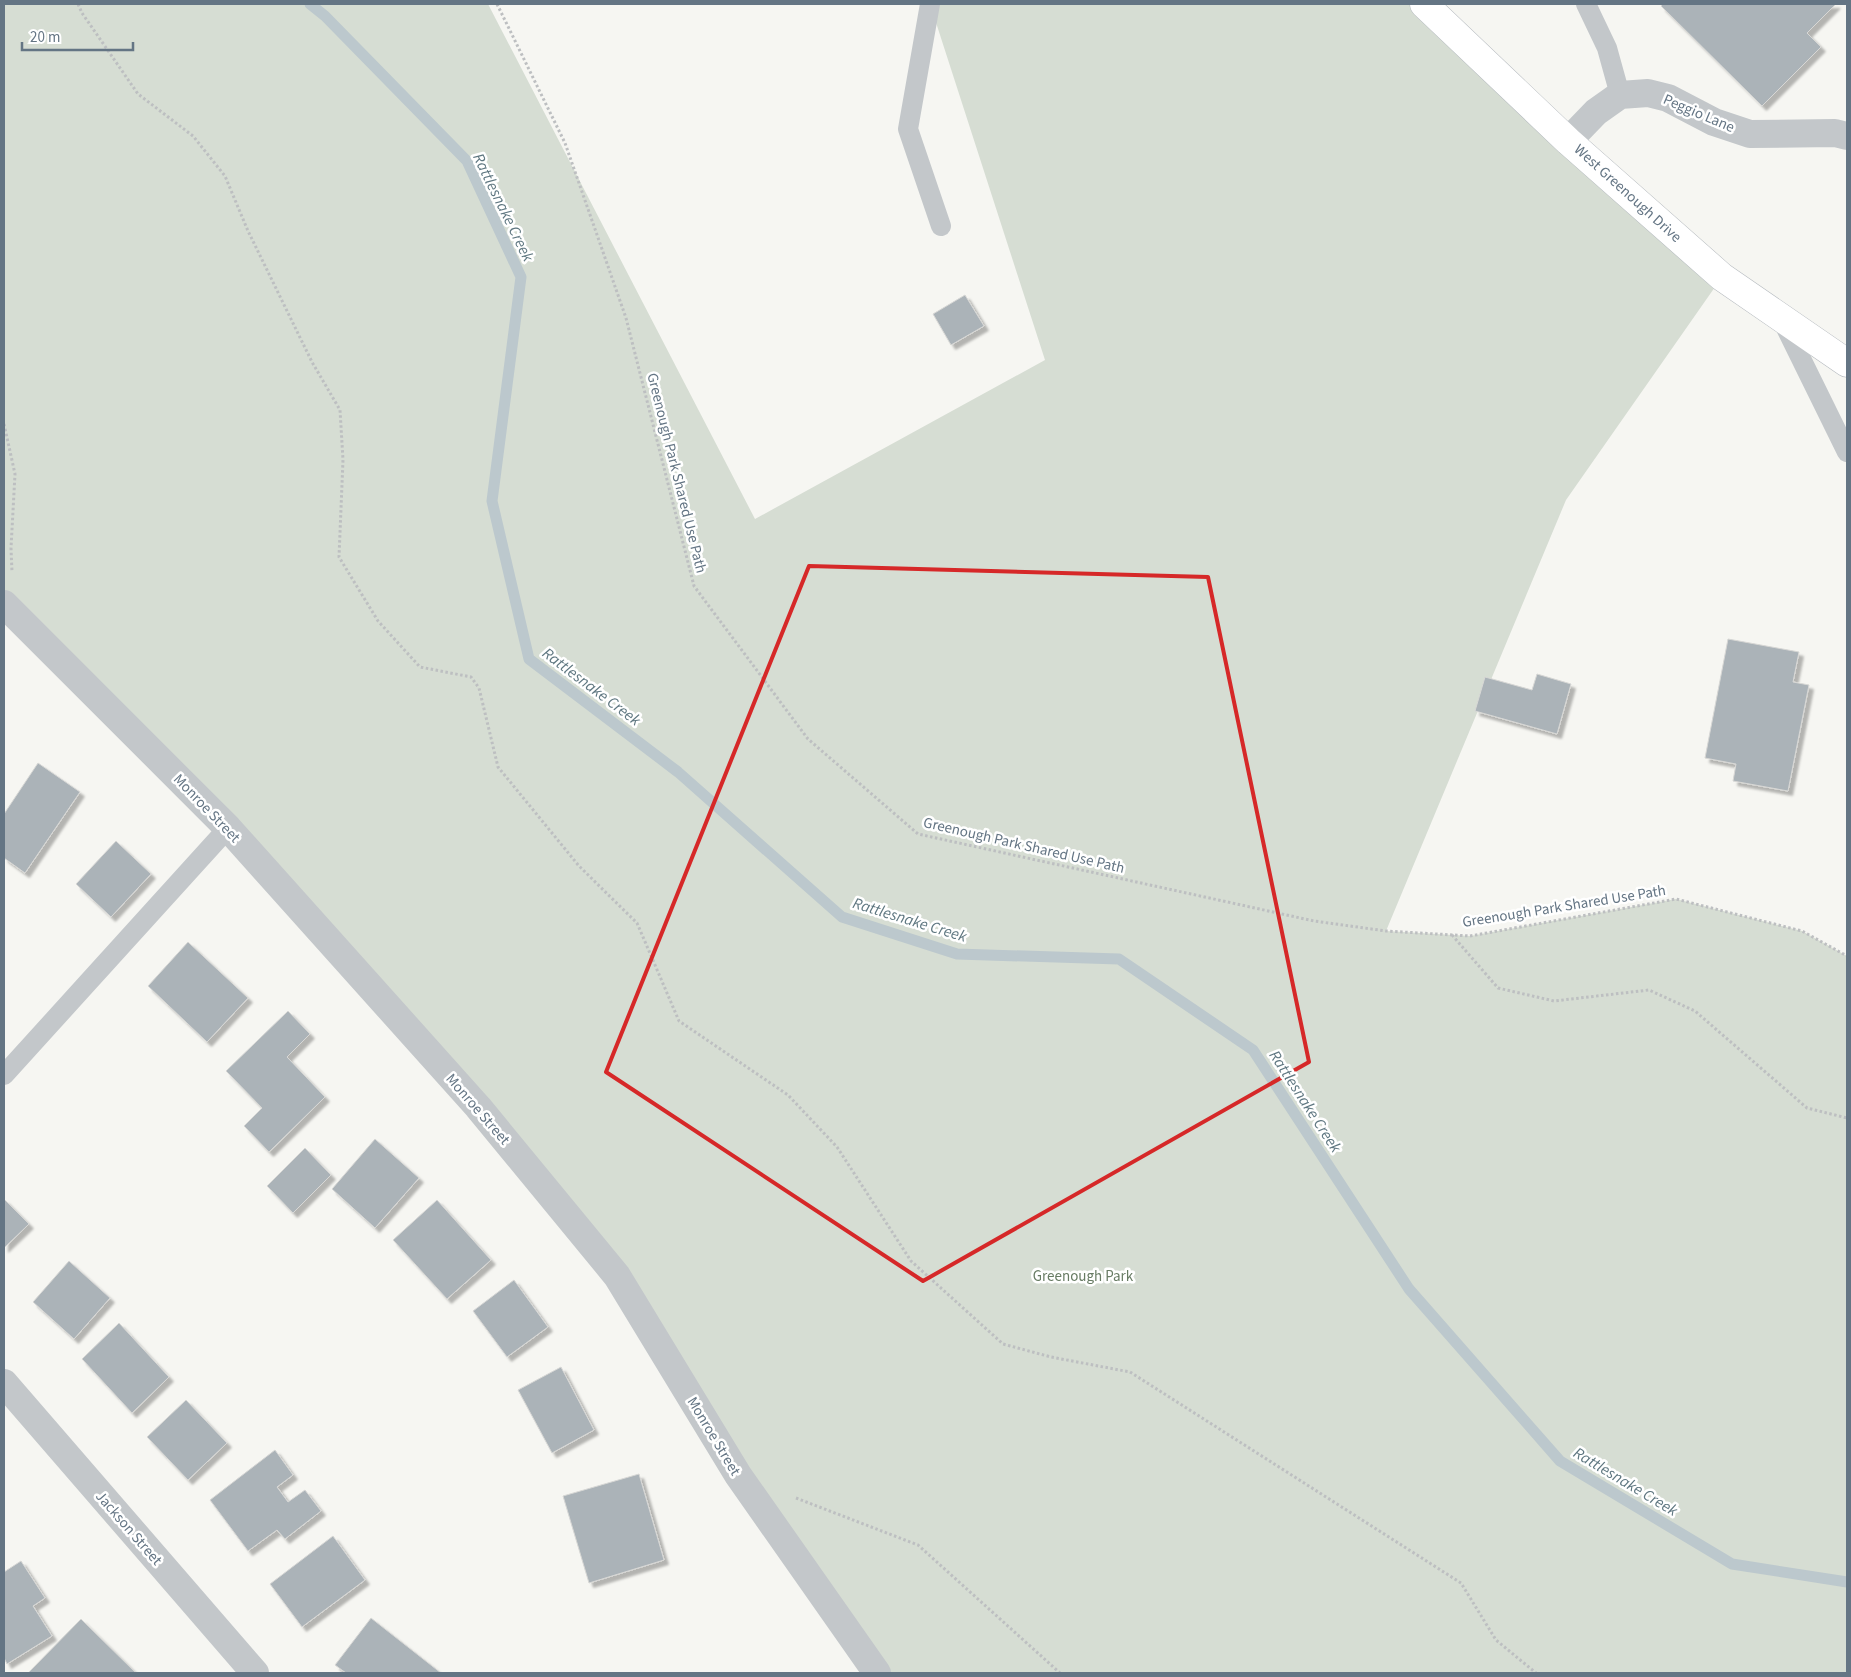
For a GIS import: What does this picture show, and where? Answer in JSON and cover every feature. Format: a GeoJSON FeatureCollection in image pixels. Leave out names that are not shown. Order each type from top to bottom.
{"type":"FeatureCollection","features":[{"type":"Feature","properties":{"kind":"street","name":"West Greenough Drive"},"geometry":{"type":"LineString","coordinates":[[1424,4],[1568,141],[1722,277],[1847,363]]}},
{"type":"Feature","properties":{"kind":"street","name":"Peggio Lane"},"geometry":{"type":"LineString","coordinates":[[1620,95],[1648,93],[1668,98],[1714,122],[1750,134],[1835,133],[1847,136]]}},
{"type":"Feature","properties":{"kind":"street"},"geometry":{"type":"LineString","coordinates":[[1568,141],[1596,112],[1620,95]]}},
{"type":"Feature","properties":{"kind":"street","name":"Monroe Street"},"geometry":{"type":"LineString","coordinates":[[9,610],[228,828],[478,1107],[618,1276],[738,1475],[877,1673]]}},
{"type":"Feature","properties":{"kind":"street","name":"Jackson Street"},"geometry":{"type":"LineString","coordinates":[[4,1383],[255,1673]]}},
{"type":"Feature","properties":{"kind":"lane"},"geometry":{"type":"LineString","coordinates":[[930,4],[908,128],[941,226]]}},
{"type":"Feature","properties":{"kind":"lane"},"geometry":{"type":"LineString","coordinates":[[1586,4],[1607,48],[1620,95]]}},
{"type":"Feature","properties":{"kind":"lane"},"geometry":{"type":"LineString","coordinates":[[1780,316],[1847,452]]}},
{"type":"Feature","properties":{"kind":"lane"},"geometry":{"type":"LineString","coordinates":[[4,1075],[228,828]]}},
{"type":"Feature","properties":{"kind":"path"},"geometry":{"type":"LineString","coordinates":[[78,4],[82,13],[138,94],[193,136],[225,176],[248,231],[312,362],[340,410],[343,460],[339,557],[378,621],[420,667],[471,677],[479,688],[498,767],[579,866],[637,923],[679,1021],[788,1095],[838,1147],[911,1260],[1003,1344],[1051,1358],[1130,1372],[1461,1583],[1496,1640],[1536,1673]]}},
{"type":"Feature","properties":{"kind":"path","name":"Greenough Park Shared Use Path"},"geometry":{"type":"LineString","coordinates":[[497,4],[566,143],[626,318],[694,586],[808,739],[918,834],[1314,921],[1386,931],[1470,936],[1676,899],[1802,931],[1847,956]]}},
{"type":"Feature","properties":{"kind":"path"},"geometry":{"type":"LineString","coordinates":[[4,424],[15,474],[9,610]]}},
{"type":"Feature","properties":{"kind":"path"},"geometry":{"type":"LineString","coordinates":[[1451,935],[1498,988],[1554,1001],[1648,990],[1695,1011],[1807,1108],[1847,1118]]}},
{"type":"Feature","properties":{"kind":"path"},"geometry":{"type":"LineString","coordinates":[[792,1496],[918,1545],[1060,1673]]}},
{"type":"Feature","properties":{"kind":"highlighted area"},"geometry":{"type":"Polygon","coordinates":[[[809,566],[1208,577],[1309,1062],[923,1281],[606,1072],[809,566]]]}},
{"type":"Feature","properties":{"kind":"green space","name":"Greenough Park"},"geometry":{"type":"Polygon","coordinates":[[[4,4],[488,4],[755,519],[1045,360],[930,4],[1424,4],[1722,277],[1566,500],[1386,931],[1470,936],[1676,899],[1802,931],[1847,956],[1847,1673],[877,1673],[617,1276],[478,1107],[4,604],[4,4]]]}},
{"type":"Feature","properties":{"kind":"building"},"geometry":{"type":"Polygon","coordinates":[[[1663,4],[1836,4],[1807,33],[1821,47],[1762,106],[1661,6],[1663,4]]]}},
{"type":"Feature","properties":{"kind":"building"},"geometry":{"type":"Polygon","coordinates":[[[965,295],[984,326],[951,345],[933,314],[965,295]]]}},
{"type":"Feature","properties":{"kind":"building"},"geometry":{"type":"Polygon","coordinates":[[[1728,639],[1799,652],[1793,682],[1809,685],[1788,791],[1733,781],[1736,764],[1705,758],[1728,639]]]}},
{"type":"Feature","properties":{"kind":"building"},"geometry":{"type":"Polygon","coordinates":[[[1537,674],[1571,684],[1557,734],[1475,711],[1485,677],[1532,690],[1537,674]]]}},
{"type":"Feature","properties":{"kind":"building"},"geometry":{"type":"Polygon","coordinates":[[[38,763],[80,792],[25,873],[4,858],[4,814],[38,763]]]}},
{"type":"Feature","properties":{"kind":"building"},"geometry":{"type":"Polygon","coordinates":[[[116,841],[151,874],[111,917],[76,884],[116,841]]]}},
{"type":"Feature","properties":{"kind":"building"},"geometry":{"type":"Polygon","coordinates":[[[188,942],[248,998],[207,1042],[148,986],[188,942]]]}},
{"type":"Feature","properties":{"kind":"building"},"geometry":{"type":"Polygon","coordinates":[[[288,1011],[310,1034],[287,1057],[325,1097],[269,1152],[244,1126],[262,1108],[226,1071],[288,1011]]]}},
{"type":"Feature","properties":{"kind":"building"},"geometry":{"type":"Polygon","coordinates":[[[375,1139],[419,1178],[375,1228],[332,1189],[375,1139]]]}},
{"type":"Feature","properties":{"kind":"building"},"geometry":{"type":"Polygon","coordinates":[[[305,1148],[331,1175],[293,1213],[267,1186],[305,1148]]]}},
{"type":"Feature","properties":{"kind":"building"},"geometry":{"type":"Polygon","coordinates":[[[4,1199],[29,1224],[4,1248],[4,1199]]]}},
{"type":"Feature","properties":{"kind":"building"},"geometry":{"type":"Polygon","coordinates":[[[437,1200],[491,1260],[447,1299],[393,1240],[437,1200]]]}},
{"type":"Feature","properties":{"kind":"building"},"geometry":{"type":"Polygon","coordinates":[[[69,1261],[110,1298],[74,1339],[33,1302],[69,1261]]]}},
{"type":"Feature","properties":{"kind":"building"},"geometry":{"type":"Polygon","coordinates":[[[514,1280],[548,1327],[507,1357],[473,1311],[514,1280]]]}},
{"type":"Feature","properties":{"kind":"building"},"geometry":{"type":"Polygon","coordinates":[[[119,1323],[169,1377],[132,1413],[82,1359],[119,1323]]]}},
{"type":"Feature","properties":{"kind":"building"},"geometry":{"type":"Polygon","coordinates":[[[561,1367],[594,1430],[552,1453],[518,1390],[561,1367]]]}},
{"type":"Feature","properties":{"kind":"building"},"geometry":{"type":"Polygon","coordinates":[[[186,1400],[227,1443],[188,1480],[147,1437],[186,1400]]]}},
{"type":"Feature","properties":{"kind":"building"},"geometry":{"type":"Polygon","coordinates":[[[275,1450],[293,1475],[277,1487],[288,1502],[305,1490],[321,1511],[285,1539],[277,1530],[248,1551],[210,1500],[275,1450]]]}},
{"type":"Feature","properties":{"kind":"building"},"geometry":{"type":"Polygon","coordinates":[[[639,1474],[664,1560],[589,1583],[563,1496],[639,1474]]]}},
{"type":"Feature","properties":{"kind":"building"},"geometry":{"type":"Polygon","coordinates":[[[333,1536],[365,1580],[302,1627],[270,1584],[333,1536]]]}},
{"type":"Feature","properties":{"kind":"building"},"geometry":{"type":"Polygon","coordinates":[[[21,1561],[45,1598],[33,1606],[52,1636],[7,1664],[4,1658],[4,1572],[21,1561]]]}},
{"type":"Feature","properties":{"kind":"building"},"geometry":{"type":"Polygon","coordinates":[[[371,1618],[441,1673],[346,1673],[335,1665],[371,1618]]]}},
{"type":"Feature","properties":{"kind":"building"},"geometry":{"type":"Polygon","coordinates":[[[81,1619],[136,1673],[28,1673],[81,1619]]]}},
{"type":"Feature","properties":{"kind":"waterway","name":"Rattlesnake Creek"},"geometry":{"type":"LineString","coordinates":[[310,4],[325,16],[467,161],[521,277],[492,501],[529,659],[678,772],[842,917],[957,954],[1119,959],[1253,1050],[1409,1289],[1560,1461],[1732,1564],[1847,1582]]}}]}
